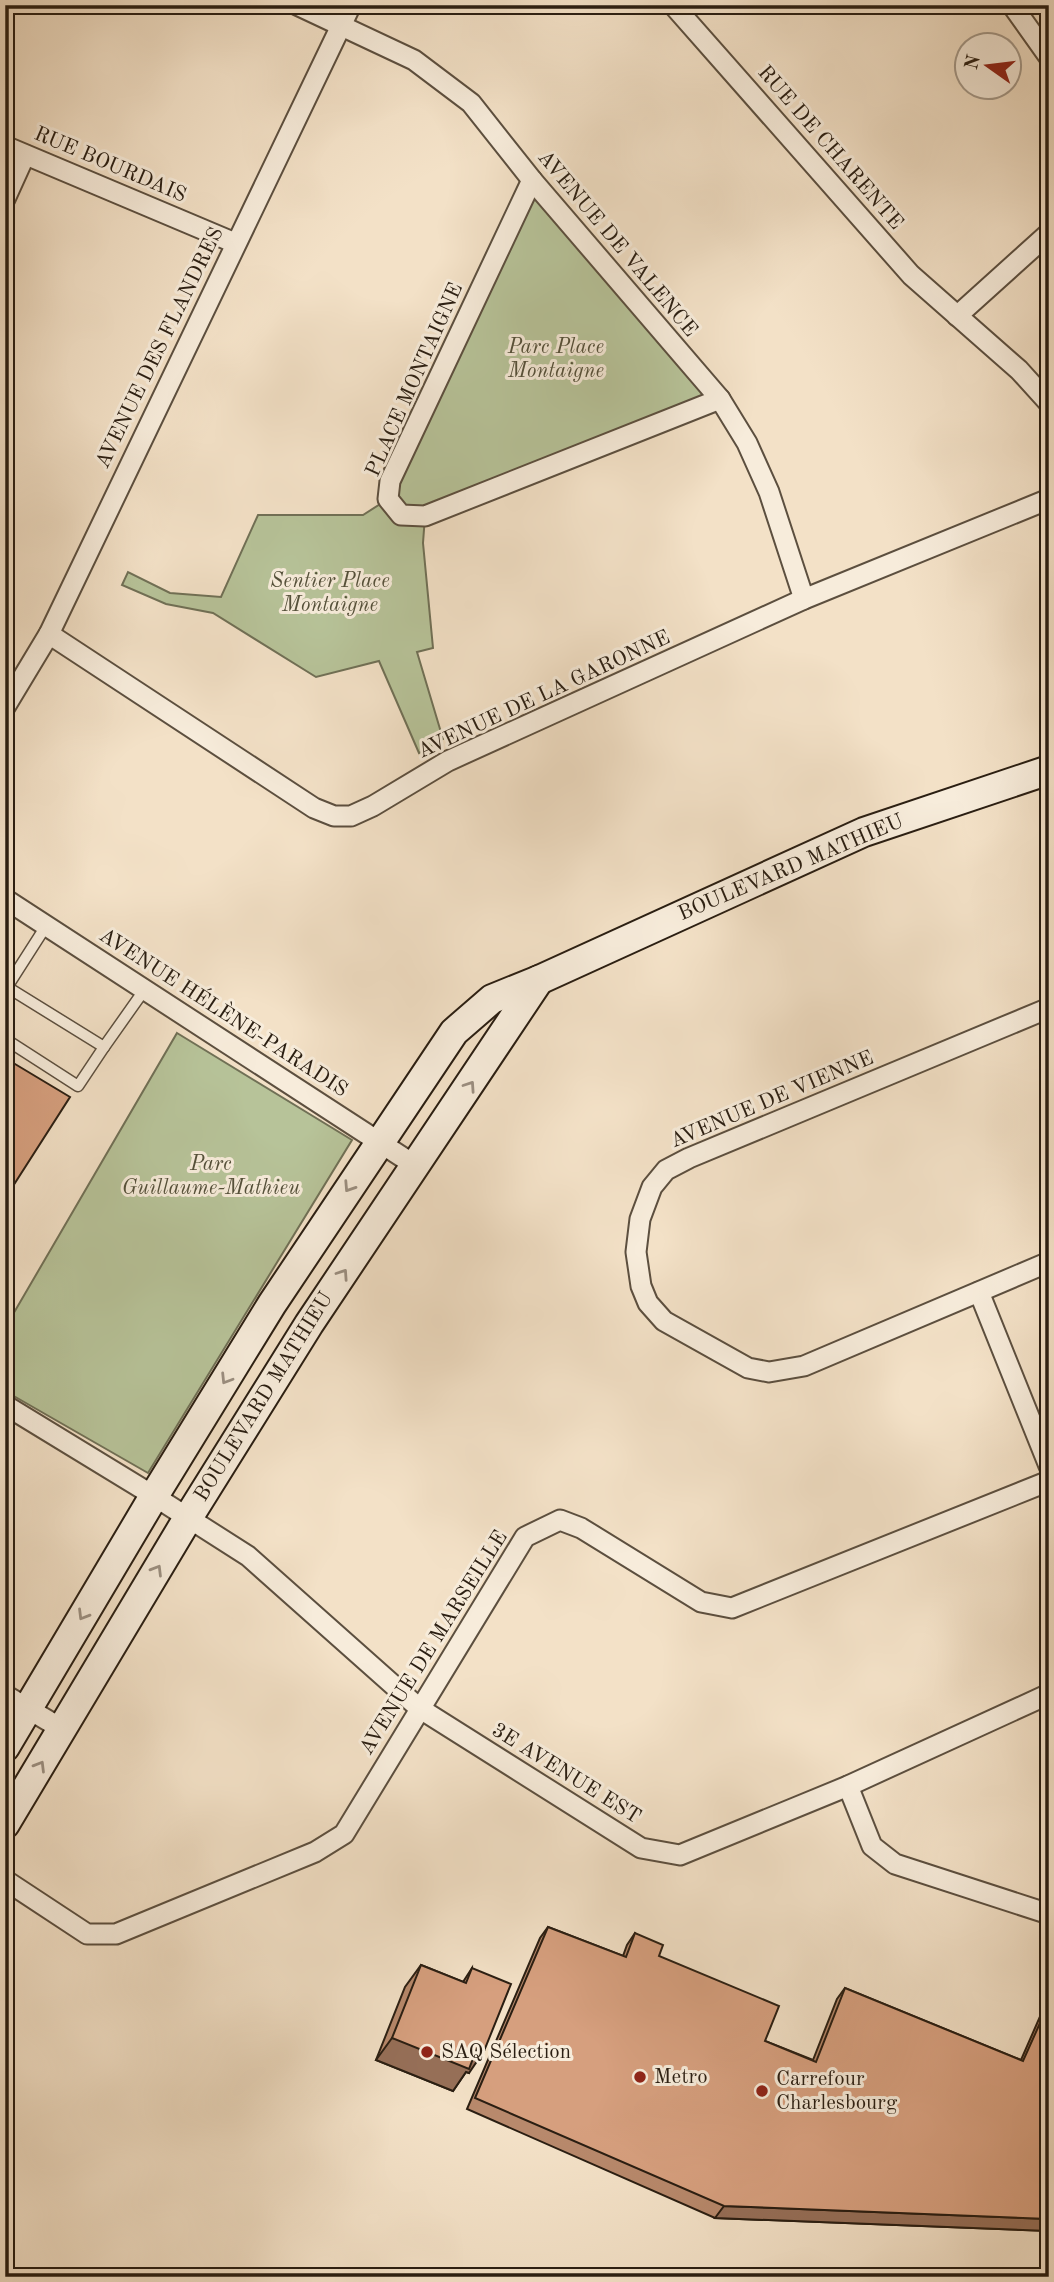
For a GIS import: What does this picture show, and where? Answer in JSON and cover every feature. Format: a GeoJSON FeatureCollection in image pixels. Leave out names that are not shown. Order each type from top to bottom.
{"type":"FeatureCollection","features":[{"type":"Feature","properties":{"kind":"street","name":"AVENUE DE VALENCE"},"geometry":{"type":"LineString","coordinates":[[297,5],[414,60],[471,103],[532,180],[720,399],[747,443],[769,492],[804,599]]}},
{"type":"Feature","properties":{"kind":"street","name":"AVENUE DES FLANDRES"},"geometry":{"type":"LineString","coordinates":[[5,707],[49,634],[351,5]]}},
{"type":"Feature","properties":{"kind":"street","name":"RUE DE CHARENTE"},"geometry":{"type":"LineString","coordinates":[[673,5],[911,275],[1018,370],[1049,403]]}},
{"type":"Feature","properties":{"kind":"street"},"geometry":{"type":"LineString","coordinates":[[1013,5],[1049,57]]}},
{"type":"Feature","properties":{"kind":"street","name":"RUE BOURDAIS"},"geometry":{"type":"LineString","coordinates":[[5,146],[235,243]]}},
{"type":"Feature","properties":{"kind":"street"},"geometry":{"type":"LineString","coordinates":[[5,199],[25,155]]}},
{"type":"Feature","properties":{"kind":"street","name":"PLACE MONTAIGNE"},"geometry":{"type":"LineString","coordinates":[[532,180],[390,481],[388,499],[394,507],[401,514],[425,516],[720,399]]}},
{"type":"Feature","properties":{"kind":"street"},"geometry":{"type":"LineString","coordinates":[[957,316],[1049,233]]}},
{"type":"Feature","properties":{"kind":"street","name":"AVENUE DE LA GARONNE"},"geometry":{"type":"LineString","coordinates":[[49,634],[314,808],[334,816],[351,816],[373,806],[448,761],[804,599],[1049,499]]}},
{"type":"Feature","properties":{"kind":"street","name":"BOULEVARD MATHIEU"},"geometry":{"type":"LineString","coordinates":[[5,1746],[17,1702],[154,1496],[272,1304],[454,1032],[492,999],[864,832],[1049,770]]}},
{"type":"Feature","properties":{"kind":"street","name":"AVENUE HÉLÈNE-PARADIS"},"geometry":{"type":"LineString","coordinates":[[5,900],[416,1166]]}},
{"type":"Feature","properties":{"kind":"street","name":"BOULEVARD MATHIEU"},"geometry":{"type":"LineString","coordinates":[[5,1824],[188,1518],[309,1324],[539,980]]}},
{"type":"Feature","properties":{"kind":"street","name":"AVENUE DE VIENNE"},"geometry":{"type":"LineString","coordinates":[[1049,1008],[666,1170],[652,1186],[640,1219],[636,1252],[641,1286],[648,1303],[664,1321],[748,1368],[769,1372],[804,1366],[1049,1262]]}},
{"type":"Feature","properties":{"kind":"street"},"geometry":{"type":"LineString","coordinates":[[979,1292],[1049,1466]]}},
{"type":"Feature","properties":{"kind":"street","name":"3E AVENUE EST"},"geometry":{"type":"LineString","coordinates":[[5,1405],[248,1556],[419,1709],[641,1848],[680,1855],[848,1786],[1049,1694]]}},
{"type":"Feature","properties":{"kind":"street","name":"AVENUE DE MARSEILLE"},"geometry":{"type":"LineString","coordinates":[[5,1880],[88,1934],[116,1934],[315,1852],[344,1833],[525,1537],[560,1520],[581,1528],[702,1602],[732,1608],[1049,1481]]}},
{"type":"Feature","properties":{"kind":"street"},"geometry":{"type":"LineString","coordinates":[[17,1702],[62,1729]]}},
{"type":"Feature","properties":{"kind":"street"},"geometry":{"type":"LineString","coordinates":[[848,1786],[872,1846],[894,1864],[1049,1914]]}},
{"type":"Feature","properties":{"kind":"lane"},"geometry":{"type":"LineString","coordinates":[[46,926],[6,988],[104,1047]]}},
{"type":"Feature","properties":{"kind":"lane"},"geometry":{"type":"LineString","coordinates":[[5,1039],[78,1086],[145,989]]}},
{"type":"Feature","properties":{"kind":"green space","name":"Parc Place Montaigne"},"geometry":{"type":"Polygon","coordinates":[[[532,180],[720,399],[425,516],[423,543],[433,648],[417,652],[443,739],[419,753],[379,661],[316,677],[213,613],[166,604],[122,585],[128,572],[170,593],[221,597],[258,515],[363,515],[388,499],[532,180]]]}},
{"type":"Feature","properties":{"kind":"green space","name":"Parc Guillaume-Mathieu"},"geometry":{"type":"Polygon","coordinates":[[[177,1033],[352,1140],[148,1473],[5,1391],[5,1328],[177,1033]]]}},
{"type":"Feature","properties":{"kind":"building"},"geometry":{"type":"Polygon","coordinates":[[[5,1058],[70,1097],[6,1197],[5,1197],[5,1058]]]}},
{"type":"Feature","properties":{"kind":"building","name":"Carrefour Charlesbourg"},"geometry":{"type":"Polygon","coordinates":[[[548,1927],[626,1957],[635,1933],[663,1945],[659,1956],[779,2006],[765,2041],[816,2062],[845,1988],[1023,2061],[1049,2003],[1049,2219],[724,2206],[475,2098],[548,1927]]]}},
{"type":"Feature","properties":{"kind":"building"},"geometry":{"type":"Polygon","coordinates":[[[421,1965],[466,1983],[472,1968],[511,1984],[484,2051],[477,2048],[469,2069],[392,2038],[421,1965]]]}},
{"type":"Feature","properties":{"kind":"place","name":"SAQ Sélection"},"geometry":{"type":"Point","coordinates":[427,2052]}},
{"type":"Feature","properties":{"kind":"place","name":"Metro"},"geometry":{"type":"Point","coordinates":[640,2077]}},
{"type":"Feature","properties":{"kind":"place","name":"Carrefour Charlesbourg"},"geometry":{"type":"Point","coordinates":[762,2091]}},
{"type":"Feature","properties":{"kind":"park label","name":"Sentier Place Montaigne"},"geometry":{"type":"Point","coordinates":[330,593]}}]}
